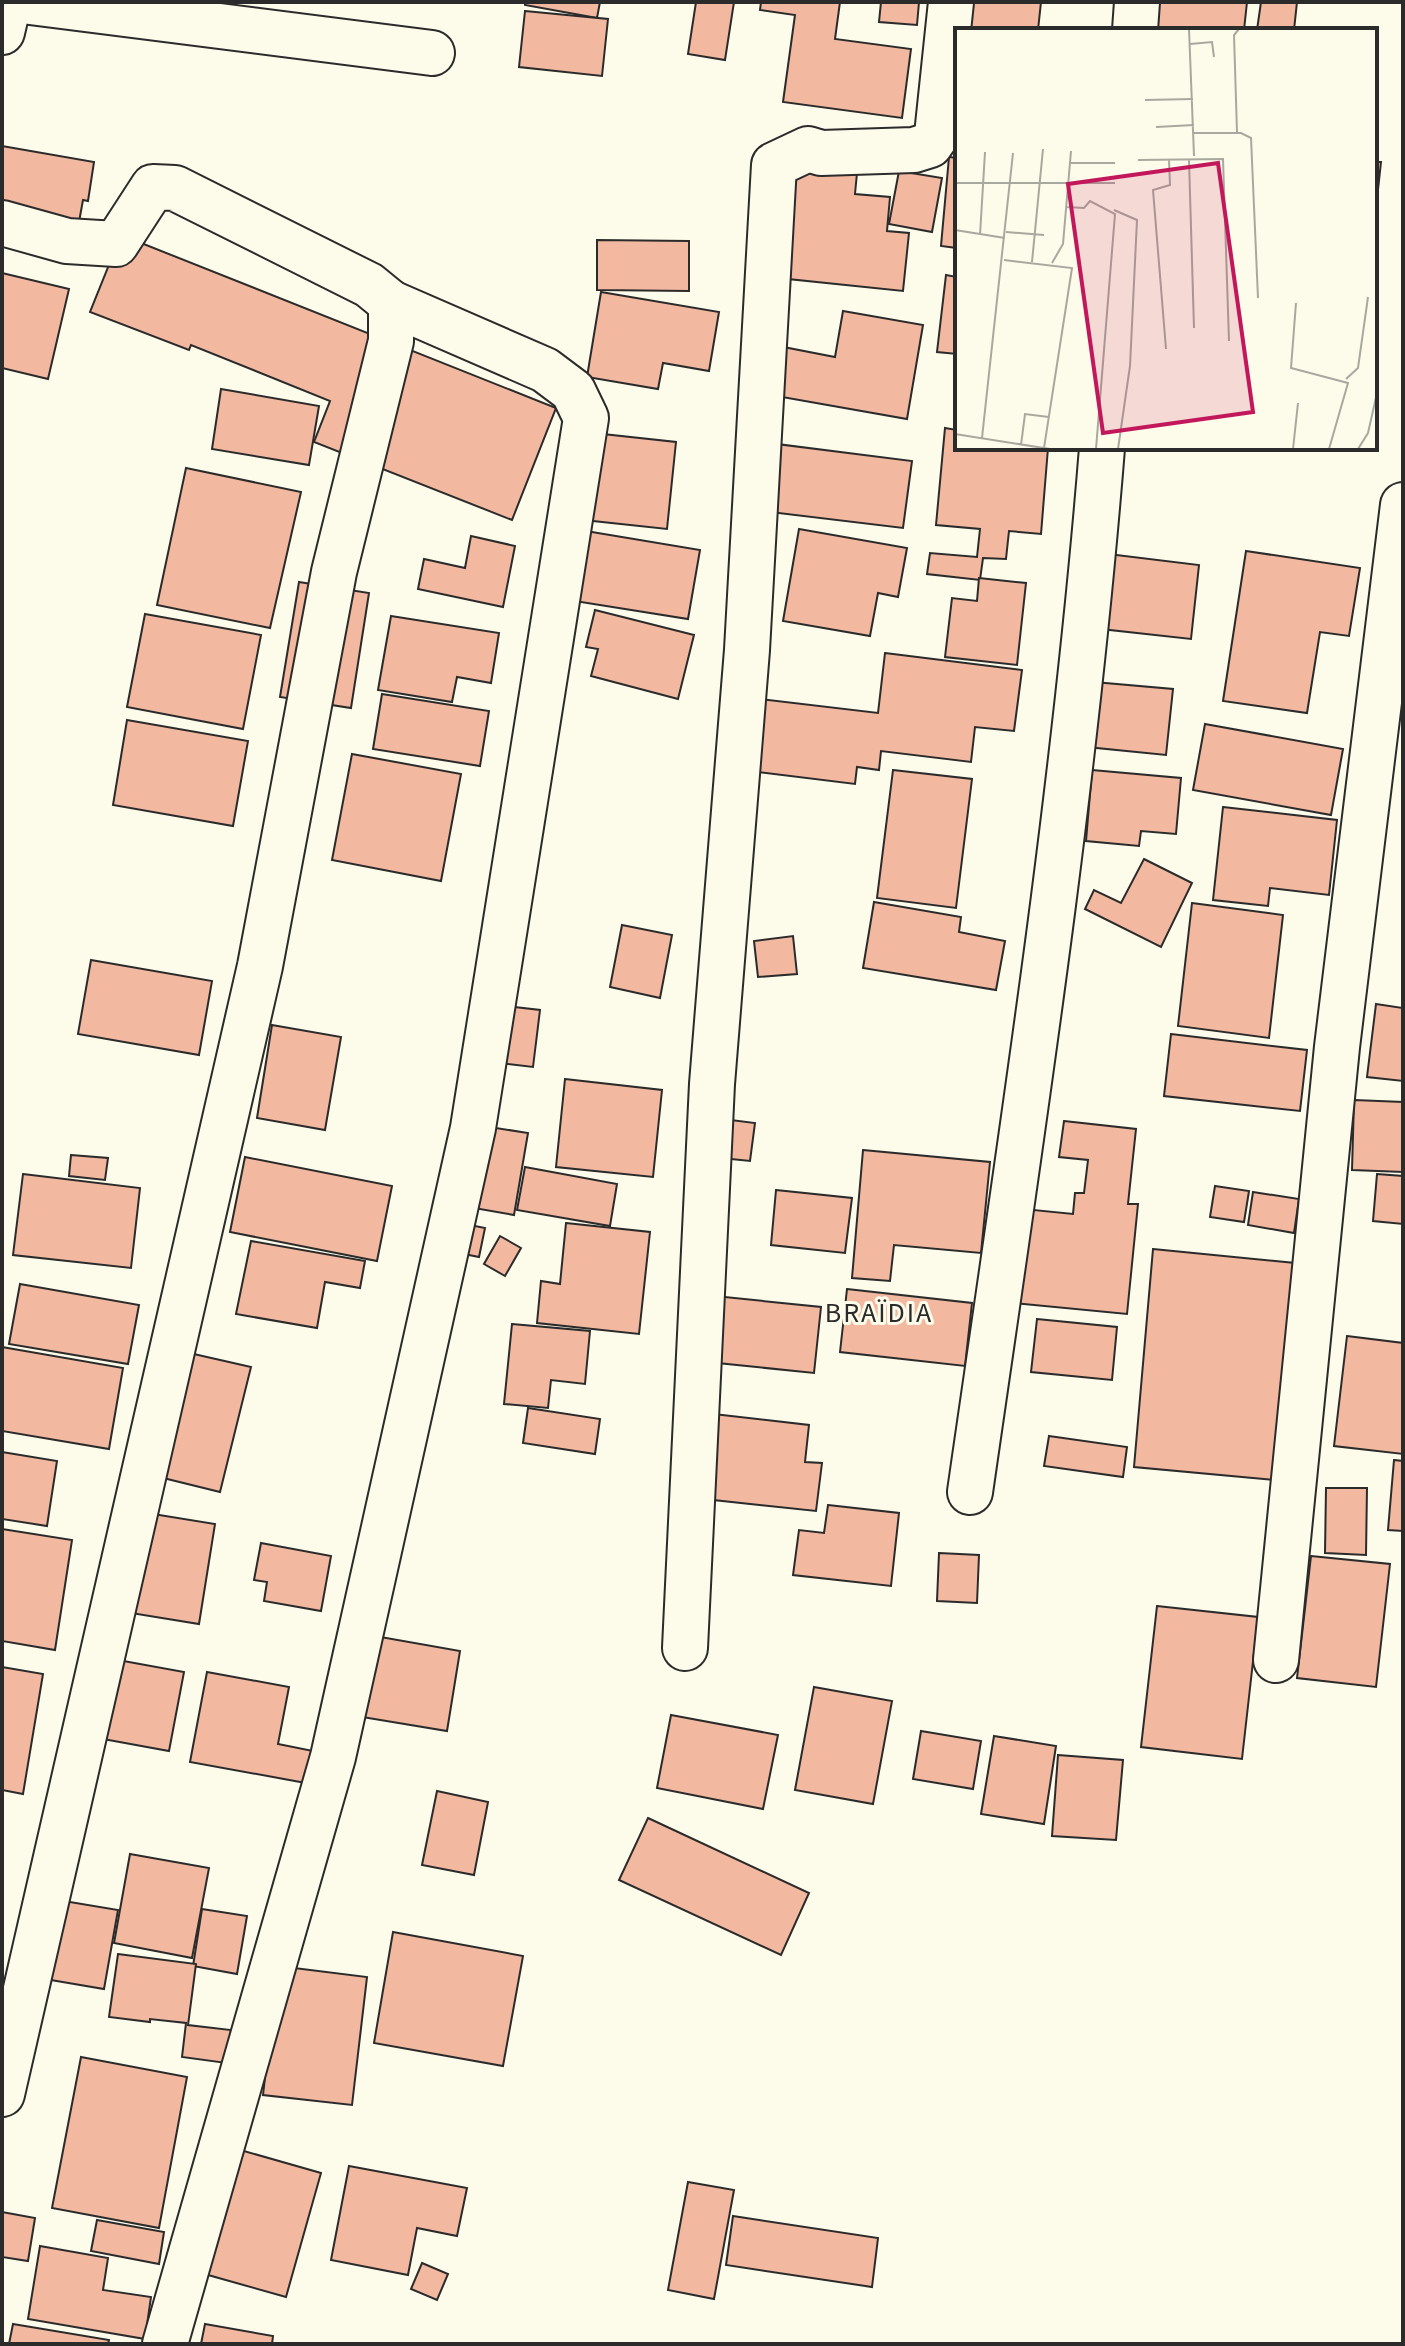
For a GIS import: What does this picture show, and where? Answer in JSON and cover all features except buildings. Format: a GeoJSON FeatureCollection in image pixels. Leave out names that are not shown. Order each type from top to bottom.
{"type":"FeatureCollection","features":[{"type":"Feature","properties":{"kind":"street"},"geometry":{"type":"LineString","coordinates":[[2,32],[9,2]]}},
{"type":"Feature","properties":{"kind":"street"},"geometry":{"type":"LineString","coordinates":[[30,2],[432,53]]}},
{"type":"Feature","properties":{"kind":"street"},"geometry":{"type":"LineString","coordinates":[[685,1648],[712,1084],[747,650],[774,165],[808,149],[821,153],[899,151],[930,145],[937,135],[951,2]]}},
{"type":"Feature","properties":{"kind":"street"},"geometry":{"type":"LineString","coordinates":[[1135,28],[1137,2]]}},
{"type":"Feature","properties":{"kind":"street"},"geometry":{"type":"LineString","coordinates":[[2,223],[67,241],[116,244],[153,187],[175,188],[369,285],[391,303],[545,370],[573,391],[586,418],[473,1128],[333,1757],[165,2344]]}},
{"type":"Feature","properties":{"kind":"street"},"geometry":{"type":"LineString","coordinates":[[2,2094],[260,966],[334,572],[391,341],[391,303]]}},
{"type":"Feature","properties":{"kind":"street"},"geometry":{"type":"LineString","coordinates":[[970,1492],[1044,977],[1093,559],[1102,450]]}},
{"type":"Feature","properties":{"kind":"street"},"geometry":{"type":"LineString","coordinates":[[1276,1660],[1337,1047],[1403,505]]}},
{"type":"Feature","properties":{"kind":"district","name":"BRAÏDIA"},"geometry":{"type":"Point","coordinates":[879,1313]}}]}
